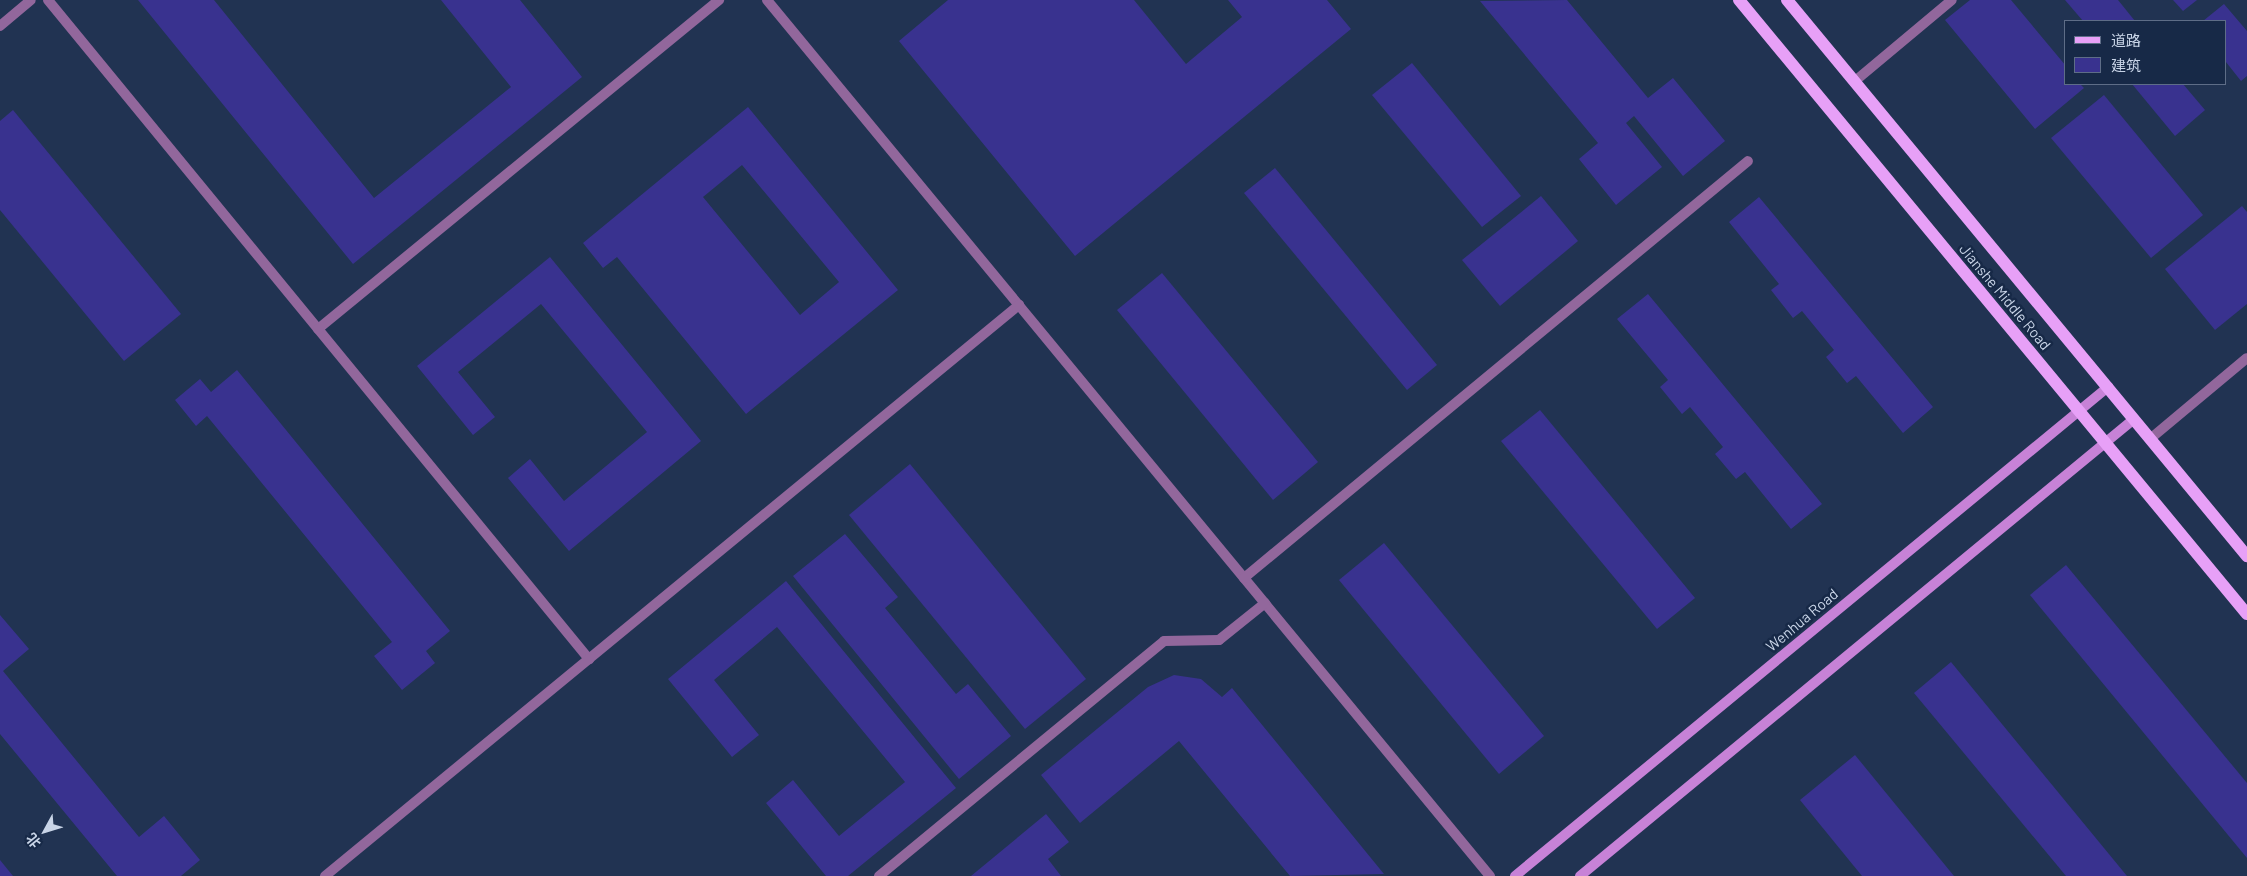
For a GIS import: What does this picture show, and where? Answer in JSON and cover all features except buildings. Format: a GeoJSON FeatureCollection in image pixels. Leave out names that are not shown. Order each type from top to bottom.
{"type":"FeatureCollection","features":[{"type":"Feature","properties":{"kind":"main road","name":"Jianshe Middle Road"},"geometry":{"type":"LineString","coordinates":[[1739,0],[2247,614]]}},
{"type":"Feature","properties":{"kind":"main road","name":"Jianshe Middle Road"},"geometry":{"type":"LineString","coordinates":[[1787,0],[2247,556]]}},
{"type":"Feature","properties":{"kind":"main road","name":"Wenhua Road"},"geometry":{"type":"LineString","coordinates":[[1515,876],[2108,387]]}},
{"type":"Feature","properties":{"kind":"main road"},"geometry":{"type":"LineString","coordinates":[[1580,876],[2134,419]]}},
{"type":"Feature","properties":{"kind":"street"},"geometry":{"type":"LineString","coordinates":[[0,26],[31,0]]}},
{"type":"Feature","properties":{"kind":"street"},"geometry":{"type":"LineString","coordinates":[[48,0],[589,659]]}},
{"type":"Feature","properties":{"kind":"street"},"geometry":{"type":"LineString","coordinates":[[318,329],[719,0]]}},
{"type":"Feature","properties":{"kind":"street"},"geometry":{"type":"LineString","coordinates":[[767,0],[1490,876]]}},
{"type":"Feature","properties":{"kind":"street"},"geometry":{"type":"LineString","coordinates":[[1855,81],[1952,0]]}},
{"type":"Feature","properties":{"kind":"street"},"geometry":{"type":"LineString","coordinates":[[1244,578],[1748,161]]}},
{"type":"Feature","properties":{"kind":"street"},"geometry":{"type":"LineString","coordinates":[[325,876],[1019,305]]}},
{"type":"Feature","properties":{"kind":"street"},"geometry":{"type":"LineString","coordinates":[[2150,439],[2247,358]]}},
{"type":"Feature","properties":{"kind":"street"},"geometry":{"type":"LineString","coordinates":[[879,876],[1164,641],[1219,640],[1265,603]]}}]}
